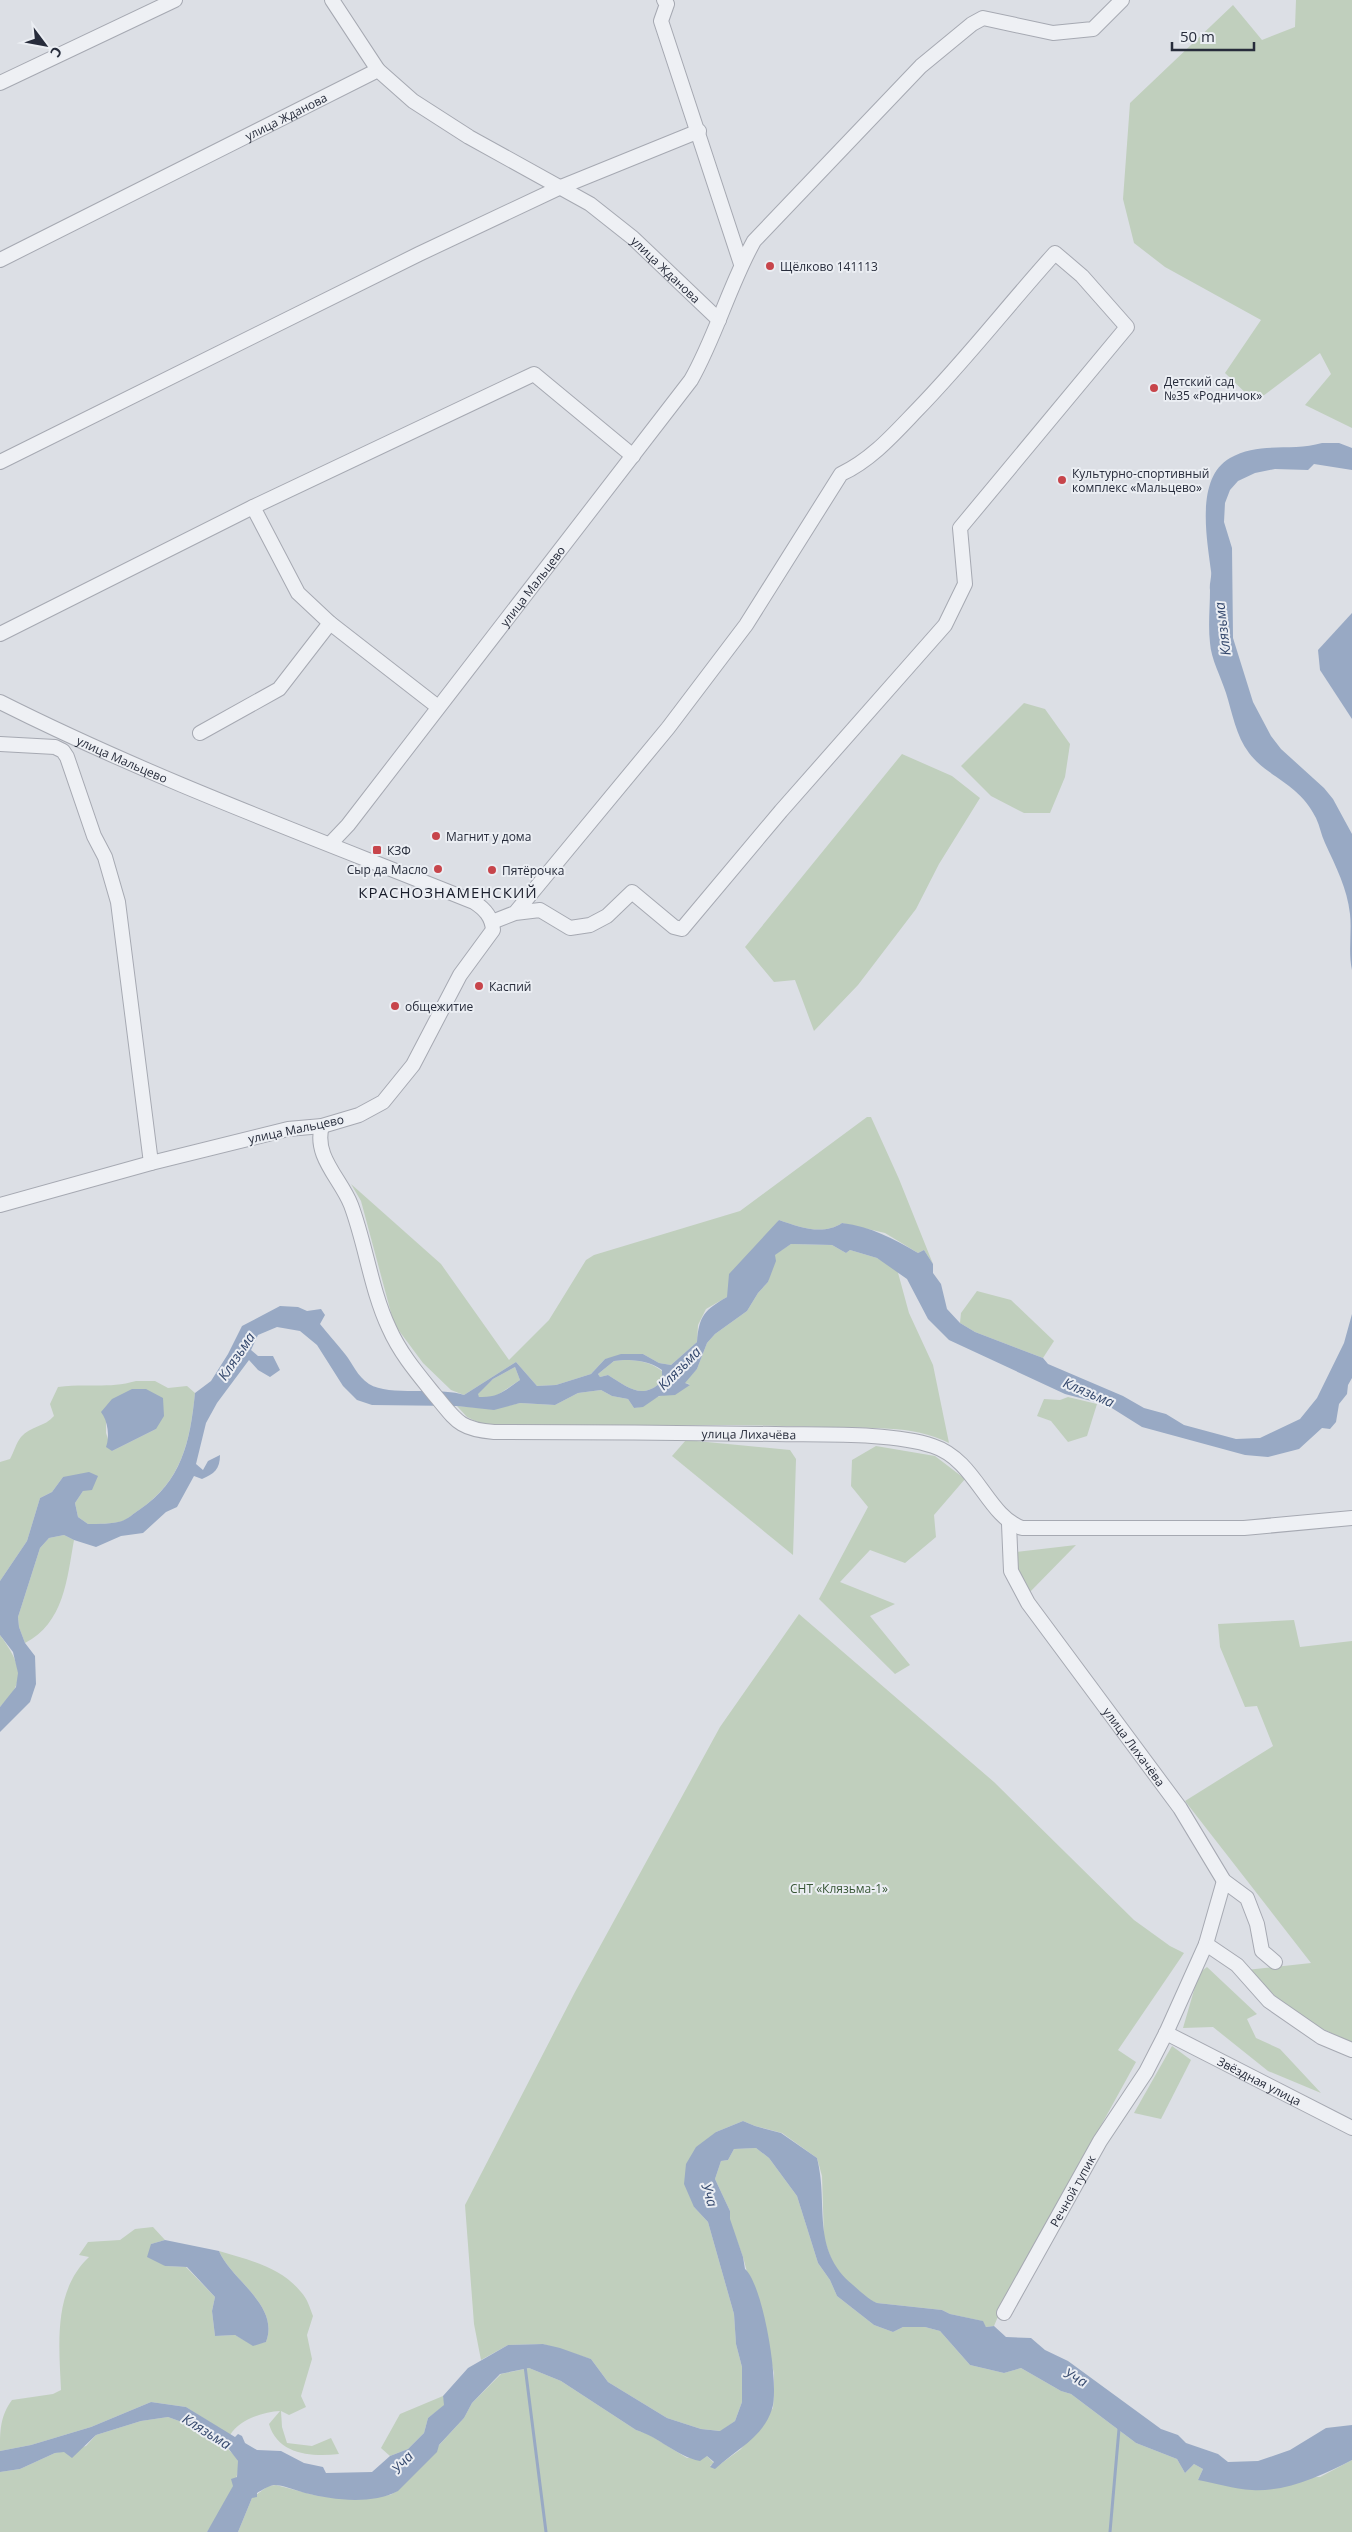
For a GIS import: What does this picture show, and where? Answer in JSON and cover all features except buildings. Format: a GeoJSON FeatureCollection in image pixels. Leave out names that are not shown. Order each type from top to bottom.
{"type":"FeatureCollection","features":[{"type":"Feature","properties":{"kind":"street"},"geometry":{"type":"LineString","coordinates":[[0,83],[157,4],[175,0]]}},
{"type":"Feature","properties":{"kind":"street"},"geometry":{"type":"LineString","coordinates":[[332,0],[378,70]]}},
{"type":"Feature","properties":{"kind":"street"},"geometry":{"type":"LineString","coordinates":[[664,0],[667,4],[662,21],[741,264]]}},
{"type":"Feature","properties":{"kind":"street","name":"улица Мальцево"},"geometry":{"type":"LineString","coordinates":[[330,844],[348,825],[691,380],[706,354],[741,264],[754,241],[921,66],[972,24],[983,18],[1053,33],[1093,29],[1122,0]]}},
{"type":"Feature","properties":{"kind":"street","name":"улица Жданова"},"geometry":{"type":"LineString","coordinates":[[0,260],[378,70],[413,100],[469,137],[590,204],[633,238],[719,320]]}},
{"type":"Feature","properties":{"kind":"street"},"geometry":{"type":"LineString","coordinates":[[0,462],[419,254],[560,187],[699,131]]}},
{"type":"Feature","properties":{"kind":"street"},"geometry":{"type":"LineString","coordinates":[[492,922],[515,912],[540,910],[570,928],[590,926],[607,916],[632,892],[674,927],[682,929],[781,811],[945,625],[964,584],[960,528],[1127,327],[1082,276],[1055,253],[939,387],[890,438],[858,466],[840,474],[746,625],[668,728],[515,912]]}},
{"type":"Feature","properties":{"kind":"street"},"geometry":{"type":"LineString","coordinates":[[0,634],[253,507],[534,374],[633,456]]}},
{"type":"Feature","properties":{"kind":"street"},"geometry":{"type":"LineString","coordinates":[[253,507],[298,594],[330,623],[438,706]]}},
{"type":"Feature","properties":{"kind":"street"},"geometry":{"type":"LineString","coordinates":[[200,733],[279,688],[330,623]]}},
{"type":"Feature","properties":{"kind":"street","name":"улица Мальцево"},"geometry":{"type":"LineString","coordinates":[[0,702],[71,737],[474,902],[484,908],[492,922],[493,930],[489,938],[460,975],[413,1065],[383,1102],[359,1115],[322,1126],[288,1129],[150,1163],[0,1205]]}},
{"type":"Feature","properties":{"kind":"street"},"geometry":{"type":"LineString","coordinates":[[63,751],[71,737]]}},
{"type":"Feature","properties":{"kind":"street"},"geometry":{"type":"LineString","coordinates":[[0,744],[55,747],[63,751],[67,757],[94,836],[105,857],[118,902],[150,1163]]}},
{"type":"Feature","properties":{"kind":"street","name":"улица Лихачёва"},"geometry":{"type":"LineString","coordinates":[[322,1126],[319,1138],[327,1162],[351,1204],[388,1328],[415,1371],[457,1420],[469,1429],[494,1432],[800,1434],[917,1441],[934,1446],[954,1457],[977,1482],[1010,1524],[1011,1571],[1028,1603],[1180,1808],[1224,1881],[1247,1898],[1257,1924],[1262,1950],[1275,1962]]}},
{"type":"Feature","properties":{"kind":"street"},"geometry":{"type":"LineString","coordinates":[[1010,1524],[1037,1530],[1244,1528],[1352,1518]]}},
{"type":"Feature","properties":{"kind":"street","name":"Речной тупик"},"geometry":{"type":"LineString","coordinates":[[1004,2313],[1100,2141],[1146,2072],[1166,2033],[1206,1944],[1224,1881]]}},
{"type":"Feature","properties":{"kind":"street"},"geometry":{"type":"LineString","coordinates":[[1206,1944],[1237,1965],[1269,2001],[1321,2037],[1352,2050]]}},
{"type":"Feature","properties":{"kind":"street","name":"Звёздная улица"},"geometry":{"type":"LineString","coordinates":[[1166,2033],[1352,2128]]}},
{"type":"Feature","properties":{"kind":"green space"},"geometry":{"type":"Polygon","coordinates":[[[1296,0],[1352,0],[1352,428],[1305,405],[1331,374],[1320,353],[1255,402],[1225,373],[1261,320],[1165,267],[1134,243],[1123,199],[1130,103],[1233,5],[1262,40],[1295,27],[1296,0]]]}},
{"type":"Feature","properties":{"kind":"green space"},"geometry":{"type":"Polygon","coordinates":[[[1024,703],[1045,709],[1070,744],[1065,777],[1050,813],[1024,813],[991,796],[961,766],[1024,703]]]}},
{"type":"Feature","properties":{"kind":"green space"},"geometry":{"type":"Polygon","coordinates":[[[902,754],[952,776],[980,798],[939,864],[916,909],[858,985],[814,1031],[795,980],[774,982],[745,947],[902,754]]]}},
{"type":"Feature","properties":{"kind":"green space"},"geometry":{"type":"Polygon","coordinates":[[[867,1117],[871,1117],[899,1179],[933,1264],[924,1250],[918,1253],[885,1233],[842,1223],[835,1227],[819,1230],[779,1220],[727,1297],[706,1309],[698,1325],[697,1342],[671,1365],[659,1363],[643,1354],[605,1359],[591,1374],[556,1385],[537,1386],[516,1362],[464,1395],[451,1390],[423,1363],[394,1324],[361,1201],[351,1184],[441,1264],[509,1360],[549,1320],[586,1260],[594,1255],[740,1211],[867,1117]]]}},
{"type":"Feature","properties":{"kind":"green space"},"geometry":{"type":"Polygon","coordinates":[[[791,1244],[832,1245],[846,1253],[850,1250],[877,1258],[897,1269],[909,1313],[933,1365],[949,1443],[935,1437],[905,1430],[873,1428],[699,1425],[486,1426],[467,1417],[457,1406],[494,1409],[520,1403],[555,1405],[578,1393],[601,1390],[612,1396],[628,1399],[634,1408],[642,1406],[657,1397],[675,1393],[690,1384],[684,1383],[697,1369],[707,1343],[715,1334],[747,1311],[758,1293],[768,1282],[774,1255],[791,1244]]]}},
{"type":"Feature","properties":{"kind":"green space"},"geometry":{"type":"Polygon","coordinates":[[[977,1291],[1011,1300],[1054,1341],[1043,1358],[975,1332],[960,1323],[961,1313],[977,1291]]]}},
{"type":"Feature","properties":{"kind":"green space"},"geometry":{"type":"Polygon","coordinates":[[[614,1361],[639,1361],[653,1365],[662,1371],[662,1381],[655,1387],[641,1391],[635,1390],[608,1375],[600,1377],[598,1374],[614,1361]]]}},
{"type":"Feature","properties":{"kind":"green space"},"geometry":{"type":"Polygon","coordinates":[[[515,1367],[520,1380],[493,1398],[479,1397],[477,1394],[493,1379],[515,1367]]]}},
{"type":"Feature","properties":{"kind":"green space"},"geometry":{"type":"Polygon","coordinates":[[[155,1381],[168,1388],[187,1386],[195,1393],[186,1443],[174,1473],[154,1499],[127,1519],[101,1524],[88,1524],[78,1517],[75,1503],[83,1491],[63,1477],[52,1492],[40,1498],[27,1541],[0,1581],[0,1462],[10,1459],[18,1442],[25,1433],[54,1416],[50,1404],[58,1387],[155,1381]],[[106,1418],[106,1433],[112,1451],[156,1429],[106,1418]]]}},
{"type":"Feature","properties":{"kind":"green space"},"geometry":{"type":"Polygon","coordinates":[[[1068,1397],[1097,1404],[1087,1436],[1068,1442],[1051,1421],[1037,1416],[1044,1399],[1060,1400],[1068,1397]]]}},
{"type":"Feature","properties":{"kind":"green space"},"geometry":{"type":"Polygon","coordinates":[[[686,1440],[790,1450],[796,1459],[793,1555],[672,1456],[686,1440]]]}},
{"type":"Feature","properties":{"kind":"green space"},"geometry":{"type":"Polygon","coordinates":[[[876,1446],[935,1456],[965,1479],[934,1515],[936,1537],[905,1563],[870,1550],[840,1582],[895,1604],[870,1616],[910,1665],[895,1674],[819,1599],[868,1507],[851,1486],[852,1460],[876,1446]]]}},
{"type":"Feature","properties":{"kind":"green space"},"geometry":{"type":"Polygon","coordinates":[[[64,1535],[74,1540],[62,1599],[48,1624],[25,1643],[19,1627],[18,1617],[40,1548],[49,1538],[64,1535]]]}},
{"type":"Feature","properties":{"kind":"green space"},"geometry":{"type":"Polygon","coordinates":[[[1076,1545],[1027,1595],[1020,1588],[1015,1552],[1076,1545]]]}},
{"type":"Feature","properties":{"kind":"green space","name":"СНТ «Клязьма-1»"},"geometry":{"type":"Polygon","coordinates":[[[799,1614],[994,1782],[1134,1920],[1170,1946],[1184,1953],[1118,2050],[1136,2062],[1005,2300],[994,2326],[986,2327],[982,2321],[950,2314],[942,2310],[877,2303],[869,2300],[840,2275],[833,2264],[824,2239],[822,2176],[817,2158],[782,2133],[743,2121],[716,2132],[694,2207],[708,2222],[734,2314],[736,2344],[742,2367],[742,2402],[735,2421],[721,2431],[701,2429],[667,2418],[608,2382],[591,2359],[543,2344],[508,2345],[481,2360],[474,2324],[465,2205],[575,1992],[720,1727],[799,1614]]]}},
{"type":"Feature","properties":{"kind":"green space"},"geometry":{"type":"Polygon","coordinates":[[[1294,1620],[1300,1647],[1352,1641],[1352,2043],[1300,2018],[1246,1970],[1311,1963],[1185,1801],[1273,1746],[1257,1706],[1245,1707],[1220,1647],[1218,1624],[1294,1620]]]}},
{"type":"Feature","properties":{"kind":"green space"},"geometry":{"type":"Polygon","coordinates":[[[0,1635],[15,1660],[18,1681],[14,1691],[0,1707],[0,1635]]]}},
{"type":"Feature","properties":{"kind":"green space"},"geometry":{"type":"Polygon","coordinates":[[[1207,1967],[1257,2014],[1247,2019],[1256,2038],[1280,2049],[1321,2093],[1268,2071],[1213,2027],[1183,2028],[1199,1973],[1207,1967]]]}},
{"type":"Feature","properties":{"kind":"green space"},"geometry":{"type":"Polygon","coordinates":[[[1172,2046],[1191,2060],[1161,2119],[1134,2113],[1172,2046]]]}},
{"type":"Feature","properties":{"kind":"green space"},"geometry":{"type":"Polygon","coordinates":[[[756,2148],[769,2158],[797,2196],[818,2263],[830,2280],[837,2296],[874,2325],[893,2332],[903,2327],[925,2327],[940,2331],[970,2365],[1004,2373],[1021,2368],[1061,2391],[1071,2394],[1136,2443],[1177,2459],[1185,2473],[1194,2464],[1203,2469],[1198,2480],[1320,2477],[1352,2460],[1352,2532],[238,2532],[252,2498],[268,2486],[276,2485],[318,2496],[356,2499],[390,2495],[397,2491],[464,2418],[472,2403],[501,2374],[529,2368],[561,2381],[636,2430],[648,2434],[687,2458],[707,2456],[714,2463],[710,2466],[715,2468],[741,2449],[773,2408],[774,2373],[743,2257],[729,2219],[730,2211],[715,2179],[721,2161],[728,2160],[734,2149],[756,2148]]]}},
{"type":"Feature","properties":{"kind":"green space"},"geometry":{"type":"Polygon","coordinates":[[[153,2227],[165,2240],[151,2244],[165,2266],[186,2267],[215,2297],[212,2311],[215,2336],[235,2335],[253,2345],[266,2342],[268,2329],[266,2316],[260,2305],[225,2262],[219,2251],[253,2261],[274,2270],[293,2283],[303,2294],[313,2316],[307,2335],[312,2359],[301,2396],[306,2407],[289,2415],[281,2411],[282,2427],[287,2443],[312,2446],[331,2438],[339,2454],[307,2454],[288,2448],[273,2434],[269,2424],[280,2411],[252,2417],[234,2429],[230,2435],[186,2407],[151,2402],[91,2427],[31,2445],[0,2451],[3,2418],[12,2400],[53,2394],[61,2390],[59,2337],[64,2302],[69,2286],[77,2271],[89,2257],[79,2255],[88,2242],[120,2240],[135,2229],[153,2227]]]}},
{"type":"Feature","properties":{"kind":"green space"},"geometry":{"type":"Polygon","coordinates":[[[443,2396],[445,2405],[428,2418],[424,2433],[408,2449],[390,2456],[381,2448],[400,2414],[443,2396]]]}},
{"type":"Feature","properties":{"kind":"green space"},"geometry":{"type":"Polygon","coordinates":[[[168,2417],[204,2430],[209,2436],[228,2449],[238,2461],[237,2477],[233,2487],[207,2532],[0,2532],[0,2472],[20,2469],[55,2453],[86,2446],[96,2435],[141,2421],[168,2417]]]}},
{"type":"Feature","properties":{"kind":"water","name":"Клязьма"},"geometry":{"type":"Polygon","coordinates":[[[1322,443],[1339,443],[1352,448],[1352,470],[1314,464],[1308,470],[1275,469],[1255,473],[1238,481],[1230,490],[1225,503],[1224,522],[1232,548],[1233,638],[1253,702],[1271,736],[1281,749],[1324,788],[1333,799],[1352,834],[1352,970],[1349,904],[1317,821],[1309,806],[1301,797],[1265,769],[1249,753],[1238,732],[1214,662],[1209,636],[1211,573],[1207,543],[1206,510],[1212,480],[1219,467],[1230,458],[1252,450],[1311,446],[1322,443]]]}},
{"type":"Feature","properties":{"kind":"water"},"geometry":{"type":"Polygon","coordinates":[[[1352,613],[1352,719],[1320,670],[1318,650],[1352,613]]]}},
{"type":"Feature","properties":{"kind":"water","name":"Клязьма"},"geometry":{"type":"Polygon","coordinates":[[[779,1220],[819,1230],[835,1227],[842,1223],[872,1230],[918,1253],[924,1250],[933,1264],[933,1273],[941,1284],[947,1309],[960,1323],[975,1332],[1043,1358],[1048,1364],[1123,1396],[1144,1408],[1166,1414],[1184,1425],[1236,1439],[1260,1438],[1300,1419],[1317,1398],[1344,1343],[1352,1314],[1352,1378],[1348,1385],[1347,1394],[1339,1404],[1336,1422],[1330,1429],[1322,1428],[1299,1449],[1268,1457],[1245,1455],[1142,1427],[1107,1405],[1065,1394],[949,1340],[928,1319],[907,1279],[877,1258],[850,1250],[846,1253],[832,1245],[791,1244],[775,1255],[776,1261],[768,1282],[758,1293],[747,1311],[715,1334],[707,1343],[697,1369],[685,1383],[690,1385],[675,1395],[659,1396],[643,1407],[634,1408],[628,1399],[612,1396],[601,1390],[578,1393],[555,1405],[520,1403],[494,1410],[457,1406],[372,1405],[357,1400],[343,1386],[317,1345],[300,1331],[277,1327],[258,1335],[251,1350],[258,1356],[273,1356],[280,1370],[270,1377],[258,1370],[249,1360],[217,1403],[206,1423],[196,1464],[203,1470],[208,1461],[220,1455],[217,1467],[213,1473],[202,1479],[194,1476],[177,1507],[166,1512],[143,1533],[121,1536],[96,1547],[64,1535],[49,1538],[40,1548],[18,1617],[19,1627],[25,1643],[35,1656],[36,1684],[30,1702],[0,1732],[0,1707],[16,1687],[18,1673],[13,1652],[0,1635],[0,1581],[27,1541],[40,1498],[52,1492],[63,1477],[89,1472],[98,1476],[92,1490],[83,1491],[75,1503],[78,1517],[88,1524],[122,1521],[154,1499],[174,1473],[181,1459],[190,1428],[195,1393],[211,1381],[228,1354],[242,1326],[280,1306],[298,1307],[307,1311],[321,1309],[325,1315],[320,1324],[345,1354],[358,1374],[369,1384],[389,1390],[441,1391],[464,1395],[516,1362],[537,1386],[556,1385],[591,1374],[605,1359],[621,1354],[643,1354],[659,1363],[671,1365],[697,1342],[699,1325],[704,1314],[727,1297],[729,1274],[779,1220]],[[614,1361],[598,1374],[600,1377],[608,1375],[635,1390],[641,1391],[655,1387],[662,1381],[662,1370],[658,1367],[644,1362],[614,1361]],[[515,1367],[493,1379],[478,1394],[479,1397],[497,1395],[520,1380],[515,1367]]]}},
{"type":"Feature","properties":{"kind":"water"},"geometry":{"type":"Polygon","coordinates":[[[132,1389],[146,1389],[163,1398],[164,1416],[156,1429],[112,1451],[106,1447],[108,1429],[101,1412],[112,1399],[132,1389]]]}},
{"type":"Feature","properties":{"kind":"water"},"geometry":{"type":"Polygon","coordinates":[[[743,2121],[781,2133],[817,2158],[823,2226],[831,2257],[840,2271],[853,2285],[877,2303],[942,2310],[950,2314],[983,2321],[986,2327],[994,2326],[1006,2337],[1031,2338],[1045,2350],[1068,2361],[1161,2429],[1178,2435],[1186,2443],[1218,2454],[1228,2462],[1258,2461],[1290,2450],[1326,2428],[1352,2425],[1352,2460],[1304,2482],[1265,2490],[1231,2487],[1198,2480],[1203,2469],[1194,2464],[1185,2473],[1177,2459],[1136,2443],[1071,2394],[1061,2391],[1021,2368],[1004,2373],[970,2365],[940,2331],[925,2327],[903,2327],[893,2332],[874,2325],[837,2296],[830,2280],[818,2263],[797,2196],[769,2158],[756,2148],[734,2149],[728,2160],[721,2161],[715,2179],[730,2211],[730,2219],[743,2257],[745,2269],[752,2278],[764,2314],[772,2358],[774,2397],[772,2409],[762,2428],[715,2469],[710,2467],[714,2462],[707,2456],[700,2461],[691,2459],[636,2430],[561,2381],[529,2368],[500,2374],[472,2403],[464,2418],[439,2445],[437,2452],[398,2491],[376,2498],[352,2500],[328,2498],[274,2485],[265,2488],[257,2493],[257,2497],[252,2498],[238,2532],[207,2532],[233,2486],[231,2479],[237,2477],[238,2461],[228,2448],[206,2434],[204,2430],[168,2417],[141,2421],[96,2435],[72,2458],[64,2452],[55,2453],[20,2469],[0,2472],[0,2451],[31,2445],[91,2427],[151,2402],[186,2407],[235,2437],[238,2434],[242,2436],[245,2443],[257,2450],[281,2451],[304,2463],[323,2467],[326,2473],[372,2472],[390,2456],[408,2449],[424,2433],[428,2418],[444,2405],[443,2396],[468,2368],[508,2345],[543,2344],[591,2359],[608,2382],[667,2418],[701,2429],[720,2431],[735,2421],[742,2402],[742,2367],[736,2344],[734,2314],[708,2222],[694,2207],[684,2184],[686,2164],[696,2147],[716,2132],[743,2121]]]}},
{"type":"Feature","properties":{"kind":"water"},"geometry":{"type":"Polygon","coordinates":[[[165,2240],[219,2251],[225,2262],[260,2305],[266,2316],[268,2329],[266,2342],[253,2346],[235,2335],[215,2336],[212,2311],[215,2297],[187,2267],[165,2266],[147,2257],[151,2244],[165,2240]]]}},
{"type":"Feature","properties":{"kind":"waterway"},"geometry":{"type":"LineString","coordinates":[[525,2366],[546,2532]]}},
{"type":"Feature","properties":{"kind":"waterway"},"geometry":{"type":"LineString","coordinates":[[1110,2532],[1119,2429]]}},
{"type":"Feature","properties":{"kind":"place","name":"Щёлково 141113"},"geometry":{"type":"Point","coordinates":[770,266]}},
{"type":"Feature","properties":{"kind":"place","name":"Детский сад №35 «Родничок»"},"geometry":{"type":"Point","coordinates":[1154,388]}},
{"type":"Feature","properties":{"kind":"place","name":"Культурно-спортивный комплекс «Мальцево»"},"geometry":{"type":"Point","coordinates":[1062,480]}},
{"type":"Feature","properties":{"kind":"place","name":"Магнит у дома"},"geometry":{"type":"Point","coordinates":[436,836]}},
{"type":"Feature","properties":{"kind":"place","name":"КЗФ"},"geometry":{"type":"Point","coordinates":[377,850]}},
{"type":"Feature","properties":{"kind":"place","name":"Сыр да Масло"},"geometry":{"type":"Point","coordinates":[438,869]}},
{"type":"Feature","properties":{"kind":"place","name":"Пятёрочка"},"geometry":{"type":"Point","coordinates":[492,870]}},
{"type":"Feature","properties":{"kind":"place","name":"Каспий"},"geometry":{"type":"Point","coordinates":[479,986]}},
{"type":"Feature","properties":{"kind":"place","name":"общежитие"},"geometry":{"type":"Point","coordinates":[395,1006]}},
{"type":"Feature","properties":{"kind":"district","name":"КРАСНОЗНАМЕНСКИЙ"},"geometry":{"type":"Point","coordinates":[448,892]}},
{"type":"Feature","properties":{"kind":"water label","name":"Уча"},"geometry":{"type":"Point","coordinates":[710,2195]}},
{"type":"Feature","properties":{"kind":"water label","name":"Уча"},"geometry":{"type":"Point","coordinates":[1076,2377]}},
{"type":"Feature","properties":{"kind":"water label","name":"Уча"},"geometry":{"type":"Point","coordinates":[402,2462]}}]}
